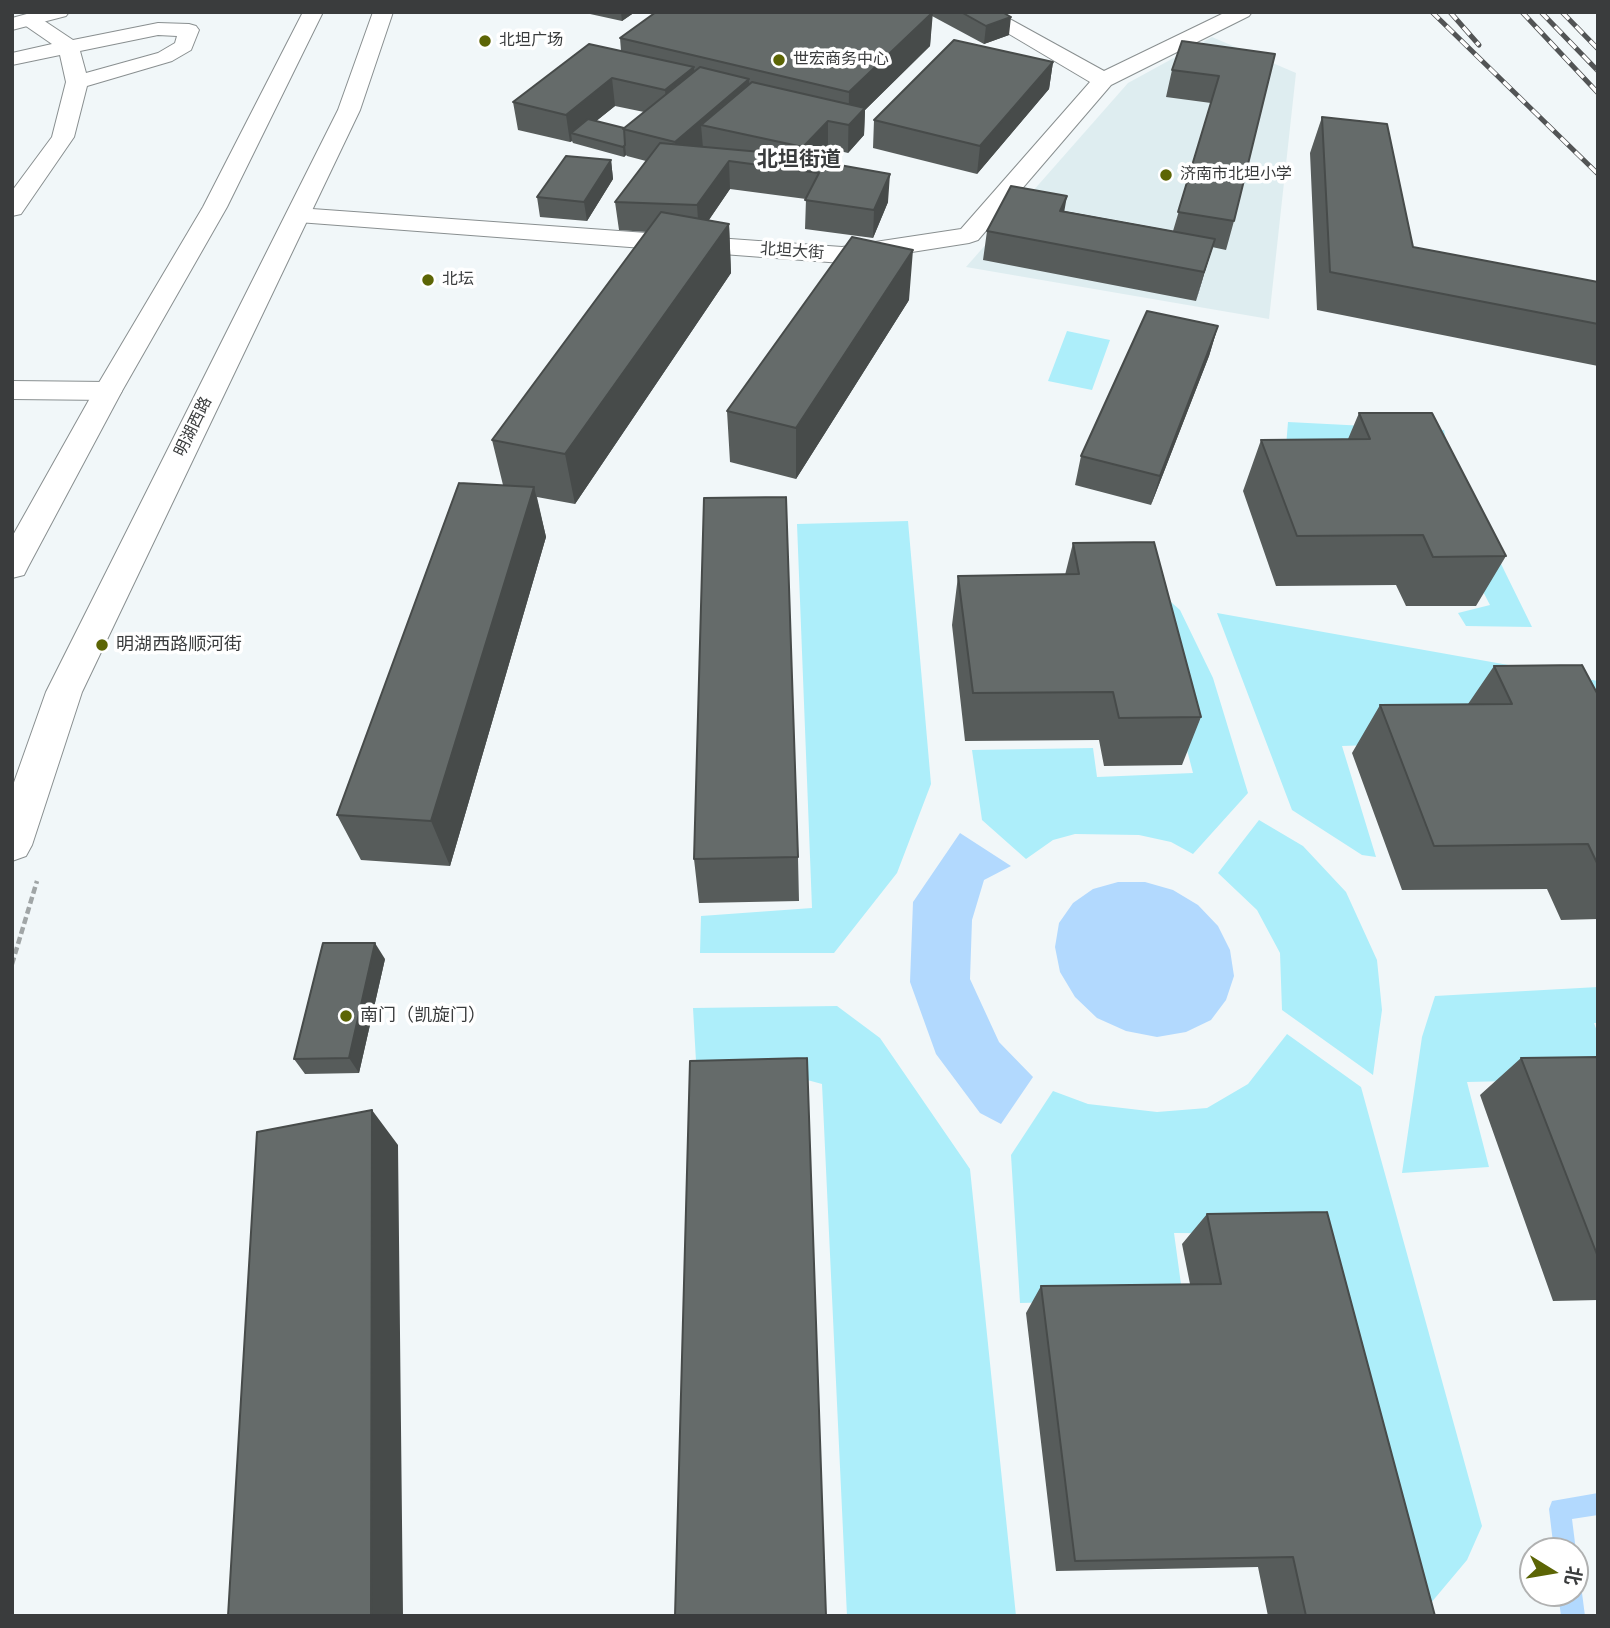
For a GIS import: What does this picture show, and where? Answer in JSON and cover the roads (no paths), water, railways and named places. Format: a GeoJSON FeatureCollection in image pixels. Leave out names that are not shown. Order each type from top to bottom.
{"type":"FeatureCollection","features":[{"type":"Feature","properties":{"kind":"street"},"geometry":{"type":"LineString","coordinates":[[21,22],[59,12]]}},
{"type":"Feature","properties":{"kind":"street"},"geometry":{"type":"LineString","coordinates":[[12,567],[108,391],[215,207],[313,12]]}},
{"type":"Feature","properties":{"kind":"street","name":"明湖西路"},"geometry":{"type":"LineString","coordinates":[[12,845],[64,692],[349,110],[383,12]]}},
{"type":"Feature","properties":{"kind":"street"},"geometry":{"type":"LineString","coordinates":[[982,12],[1103,80]]}},
{"type":"Feature","properties":{"kind":"street","name":"北坦大街"},"geometry":{"type":"LineString","coordinates":[[298,215],[842,255],[969,235],[1103,80],[1242,12]]}},
{"type":"Feature","properties":{"kind":"street"},"geometry":{"type":"LineString","coordinates":[[12,209],[63,137],[77,82],[69,47],[21,22]]}},
{"type":"Feature","properties":{"kind":"street"},"geometry":{"type":"LineString","coordinates":[[12,59],[158,29],[189,30],[184,46],[165,57],[77,82]]}},
{"type":"Feature","properties":{"kind":"street"},"geometry":{"type":"LineString","coordinates":[[12,390],[108,391]]}},
{"type":"Feature","properties":{"kind":"waterway"},"geometry":{"type":"LineString","coordinates":[[1563,1537],[1560,1509],[1598,1504]]}},
{"type":"Feature","properties":{"kind":"waterway"},"geometry":{"type":"LineString","coordinates":[[1572,1607],[1573,1616]]}},
{"type":"Feature","properties":{"kind":"railway"},"geometry":{"type":"LineString","coordinates":[[1432,12],[1598,174]]}},
{"type":"Feature","properties":{"kind":"railway"},"geometry":{"type":"LineString","coordinates":[[1450,12],[1479,45]]}},
{"type":"Feature","properties":{"kind":"railway"},"geometry":{"type":"LineString","coordinates":[[1522,12],[1598,93]]}},
{"type":"Feature","properties":{"kind":"railway"},"geometry":{"type":"LineString","coordinates":[[1541,12],[1598,71]]}},
{"type":"Feature","properties":{"kind":"railway"},"geometry":{"type":"LineString","coordinates":[[1562,12],[1598,49]]}},
{"type":"Feature","properties":{"kind":"place","name":"北坦广场"},"geometry":{"type":"Point","coordinates":[485,41]}},
{"type":"Feature","properties":{"kind":"place","name":"世宏商务中心"},"geometry":{"type":"Point","coordinates":[779,60]}},
{"type":"Feature","properties":{"kind":"place","name":"济南市北坦小学"},"geometry":{"type":"Point","coordinates":[1166,175]}},
{"type":"Feature","properties":{"kind":"place","name":"北坛"},"geometry":{"type":"Point","coordinates":[428,280]}},
{"type":"Feature","properties":{"kind":"place","name":"明湖西路顺河街"},"geometry":{"type":"Point","coordinates":[102,645]}},
{"type":"Feature","properties":{"kind":"place","name":"南门（凯旋门）"},"geometry":{"type":"Point","coordinates":[346,1016]}},
{"type":"Feature","properties":{"kind":"district","name":"北坦街道"},"geometry":{"type":"Point","coordinates":[799,161]}}]}
